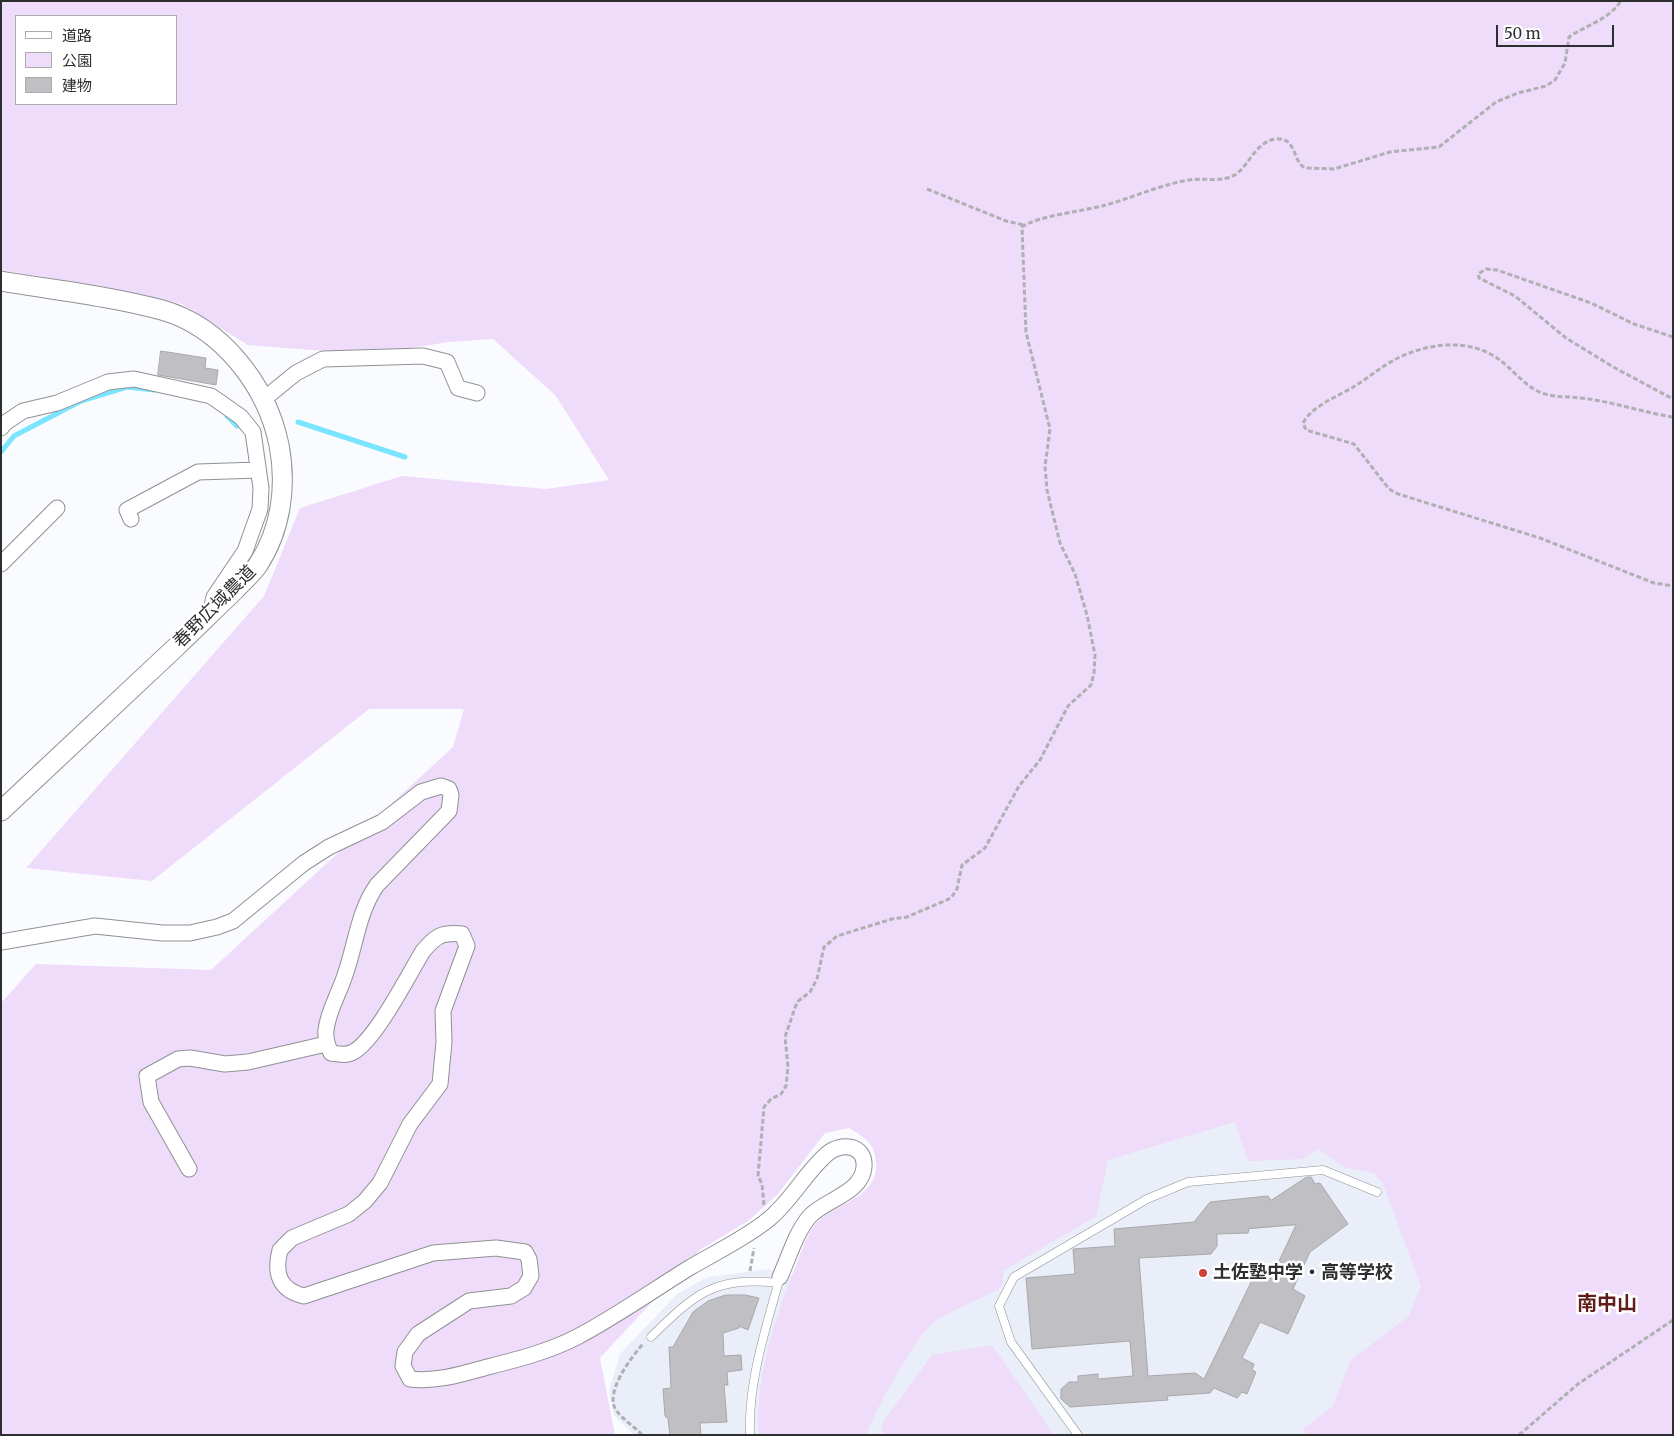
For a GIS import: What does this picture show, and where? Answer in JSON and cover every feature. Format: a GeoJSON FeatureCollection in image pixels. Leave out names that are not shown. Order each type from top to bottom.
{"type":"FeatureCollection","features":[{"type":"Feature","properties":{"kind":"street","name":"春野広域農道"},"geometry":{"type":"LineString","coordinates":[[1,282],[163,310],[194,325],[225,347],[249,373],[264,399],[276,429],[283,467],[282,501],[272,539],[257,567],[210,615],[1,811]]}},
{"type":"Feature","properties":{"kind":"street"},"geometry":{"type":"LineString","coordinates":[[264,399],[296,373],[323,359],[370,356],[423,356],[447,362],[458,388],[477,393]]}},
{"type":"Feature","properties":{"kind":"street"},"geometry":{"type":"LineString","coordinates":[[1,428],[5,423],[23,411],[57,403],[108,382],[134,379],[212,396],[241,417],[253,432],[261,488],[260,509],[245,551],[214,597],[210,615]]}},
{"type":"Feature","properties":{"kind":"street"},"geometry":{"type":"LineString","coordinates":[[131,519],[127,510],[198,472],[258,470]]}},
{"type":"Feature","properties":{"kind":"street"},"geometry":{"type":"LineString","coordinates":[[1,564],[57,508]]}},
{"type":"Feature","properties":{"kind":"street"},"geometry":{"type":"LineString","coordinates":[[1,942],[94,926],[162,933],[190,933],[217,927],[233,921],[304,863],[329,847],[382,822],[421,792],[441,786],[449,789],[452,796],[449,811],[377,884],[368,897],[345,976],[329,1014],[326,1044],[331,1052],[341,1055],[353,1052],[358,1048],[371,1036],[423,951],[434,939],[446,932],[462,934],[467,946],[443,1011],[444,1042],[440,1084],[434,1095],[410,1124],[380,1183],[365,1201],[349,1214],[292,1238],[280,1250],[278,1259],[279,1280],[292,1293],[304,1296],[433,1253],[496,1248],[525,1252],[529,1259],[532,1276],[524,1288],[510,1296],[469,1301],[418,1334],[405,1352],[403,1366],[410,1379],[425,1381],[449,1377],[531,1356],[576,1338],[770,1218],[797,1189],[819,1160],[831,1150],[848,1146],[856,1149],[862,1157],[864,1166],[862,1177],[850,1189],[811,1215],[801,1230],[779,1280]]}},
{"type":"Feature","properties":{"kind":"street"},"geometry":{"type":"LineString","coordinates":[[189,1169],[151,1102],[147,1076],[178,1059],[190,1058],[225,1064],[248,1062],[326,1044]]}},
{"type":"Feature","properties":{"kind":"lane"},"geometry":{"type":"LineString","coordinates":[[1078,1435],[1011,1342],[999,1306],[1014,1277],[1147,1199],[1188,1182],[1322,1170],[1376,1192]]}},
{"type":"Feature","properties":{"kind":"lane"},"geometry":{"type":"LineString","coordinates":[[651,1337],[684,1304],[697,1295],[724,1284],[779,1280],[762,1340],[749,1412],[750,1435]]}},
{"type":"Feature","properties":{"kind":"path"},"geometry":{"type":"LineString","coordinates":[[763,1211],[763,1189],[758,1176],[764,1107],[781,1094],[786,1086],[788,1067],[785,1038],[797,1002],[810,992],[817,979],[824,947],[837,936],[892,919],[907,917],[951,898],[957,889],[962,865],[985,848],[1018,786],[1040,760],[1068,706],[1091,685],[1095,655],[1087,616],[1075,574],[1055,528],[1046,488],[1045,466],[1050,429],[1026,332],[1022,231],[1025,226],[1033,220],[1096,207],[1169,184],[1198,178],[1231,177],[1240,172],[1252,154],[1273,139],[1283,140],[1291,145],[1299,162],[1305,168],[1334,169],[1390,152],[1439,147],[1496,102],[1518,92],[1546,86],[1555,80],[1565,63],[1569,37],[1599,22],[1614,11],[1621,1]]}},
{"type":"Feature","properties":{"kind":"path"},"geometry":{"type":"LineString","coordinates":[[927,190],[1006,221],[1025,226]]}},
{"type":"Feature","properties":{"kind":"path"},"geometry":{"type":"LineString","coordinates":[[1673,337],[1634,324],[1591,303],[1497,270],[1486,269],[1478,274],[1479,278],[1485,282],[1515,296],[1566,338],[1615,368],[1673,398]]}},
{"type":"Feature","properties":{"kind":"path"},"geometry":{"type":"LineString","coordinates":[[1673,416],[1579,398],[1551,396],[1533,389],[1512,369],[1485,351],[1470,346],[1453,345],[1432,347],[1395,359],[1354,387],[1315,409],[1308,414],[1303,423],[1306,430],[1354,444],[1389,489],[1398,494],[1540,538],[1654,583],[1673,586]]}},
{"type":"Feature","properties":{"kind":"path"},"geometry":{"type":"LineString","coordinates":[[747,1281],[754,1244]]}},
{"type":"Feature","properties":{"kind":"path"},"geometry":{"type":"LineString","coordinates":[[1518,1435],[1578,1384],[1673,1320]]}},
{"type":"Feature","properties":{"kind":"path"},"geometry":{"type":"LineString","coordinates":[[642,1435],[616,1410],[614,1398],[626,1362],[651,1337]]}},
{"type":"Feature","properties":{"kind":"shaded area","name":"土佐塾中学・高等学校"},"geometry":{"type":"Polygon","coordinates":[[[1237,1105],[1316,1142],[1383,1170],[1427,1286],[1412,1321],[1314,1435],[634,1435],[614,1415],[609,1391],[620,1354],[677,1294],[708,1277],[769,1269],[926,1313],[1095,1145],[1237,1105]]]}},
{"type":"Feature","properties":{"kind":"green space"},"geometry":{"type":"Polygon","coordinates":[[[1,1],[1673,1],[1673,1435],[1307,1435],[1303,1429],[1333,1406],[1351,1360],[1409,1316],[1421,1286],[1383,1184],[1374,1173],[1344,1167],[1318,1149],[1303,1159],[1248,1161],[1235,1122],[1108,1160],[1096,1216],[1003,1271],[1003,1282],[998,1290],[956,1309],[933,1323],[906,1358],[877,1410],[867,1435],[759,1435],[761,1385],[765,1360],[779,1311],[806,1240],[819,1220],[858,1196],[871,1183],[875,1174],[874,1150],[864,1138],[849,1128],[825,1133],[777,1195],[748,1221],[701,1249],[600,1358],[615,1435],[1,1435],[1,1003],[36,964],[211,970],[453,747],[464,709],[369,709],[152,881],[26,868],[264,596],[300,508],[402,476],[546,489],[609,480],[556,396],[493,339],[448,342],[394,351],[325,351],[248,345],[182,304],[100,286],[1,270],[1,1]]]}},
{"type":"Feature","properties":{"kind":"green space"},"geometry":{"type":"Polygon","coordinates":[[[992,1345],[1054,1435],[884,1435],[881,1425],[932,1355],[992,1345]]]}},
{"type":"Feature","properties":{"kind":"building"},"geometry":{"type":"Polygon","coordinates":[[[161,351],[206,358],[205,368],[218,370],[216,385],[158,375],[161,351]]]}},
{"type":"Feature","properties":{"kind":"building"},"geometry":{"type":"Polygon","coordinates":[[[1307,1177],[1311,1177],[1315,1184],[1320,1183],[1348,1224],[1310,1252],[1293,1289],[1305,1296],[1288,1334],[1260,1322],[1242,1358],[1254,1364],[1252,1370],[1256,1372],[1247,1394],[1242,1392],[1237,1398],[1214,1388],[1210,1393],[1167,1396],[1168,1400],[1070,1407],[1061,1399],[1061,1389],[1069,1382],[1078,1382],[1078,1376],[1098,1374],[1098,1379],[1133,1376],[1130,1341],[1032,1349],[1026,1278],[1075,1274],[1073,1249],[1115,1246],[1114,1229],[1194,1222],[1210,1202],[1268,1196],[1271,1200],[1307,1177]],[[1296,1225],[1249,1229],[1248,1233],[1217,1234],[1217,1246],[1211,1254],[1139,1258],[1148,1376],[1195,1373],[1204,1379],[1256,1272],[1271,1278],[1296,1225]]]}},
{"type":"Feature","properties":{"kind":"building"},"geometry":{"type":"Polygon","coordinates":[[[726,1295],[745,1295],[759,1298],[748,1330],[739,1326],[739,1328],[723,1333],[724,1356],[741,1355],[742,1370],[727,1372],[728,1385],[724,1385],[727,1422],[700,1423],[701,1435],[670,1435],[668,1419],[665,1416],[663,1389],[671,1388],[669,1347],[673,1347],[693,1312],[708,1301],[726,1295]]]}},
{"type":"Feature","properties":{"kind":"waterway"},"geometry":{"type":"LineString","coordinates":[[1,452],[14,436],[81,401],[127,387],[154,390]]}},
{"type":"Feature","properties":{"kind":"waterway"},"geometry":{"type":"LineString","coordinates":[[227,416],[237,426]]}},
{"type":"Feature","properties":{"kind":"waterway"},"geometry":{"type":"LineString","coordinates":[[298,422],[405,457]]}},
{"type":"Feature","properties":{"kind":"place","name":"土佐塾中学・高等学校"},"geometry":{"type":"Point","coordinates":[1203,1273]}},
{"type":"Feature","properties":{"kind":"district","name":"南中山"},"geometry":{"type":"Point","coordinates":[1607,1304]}}]}
